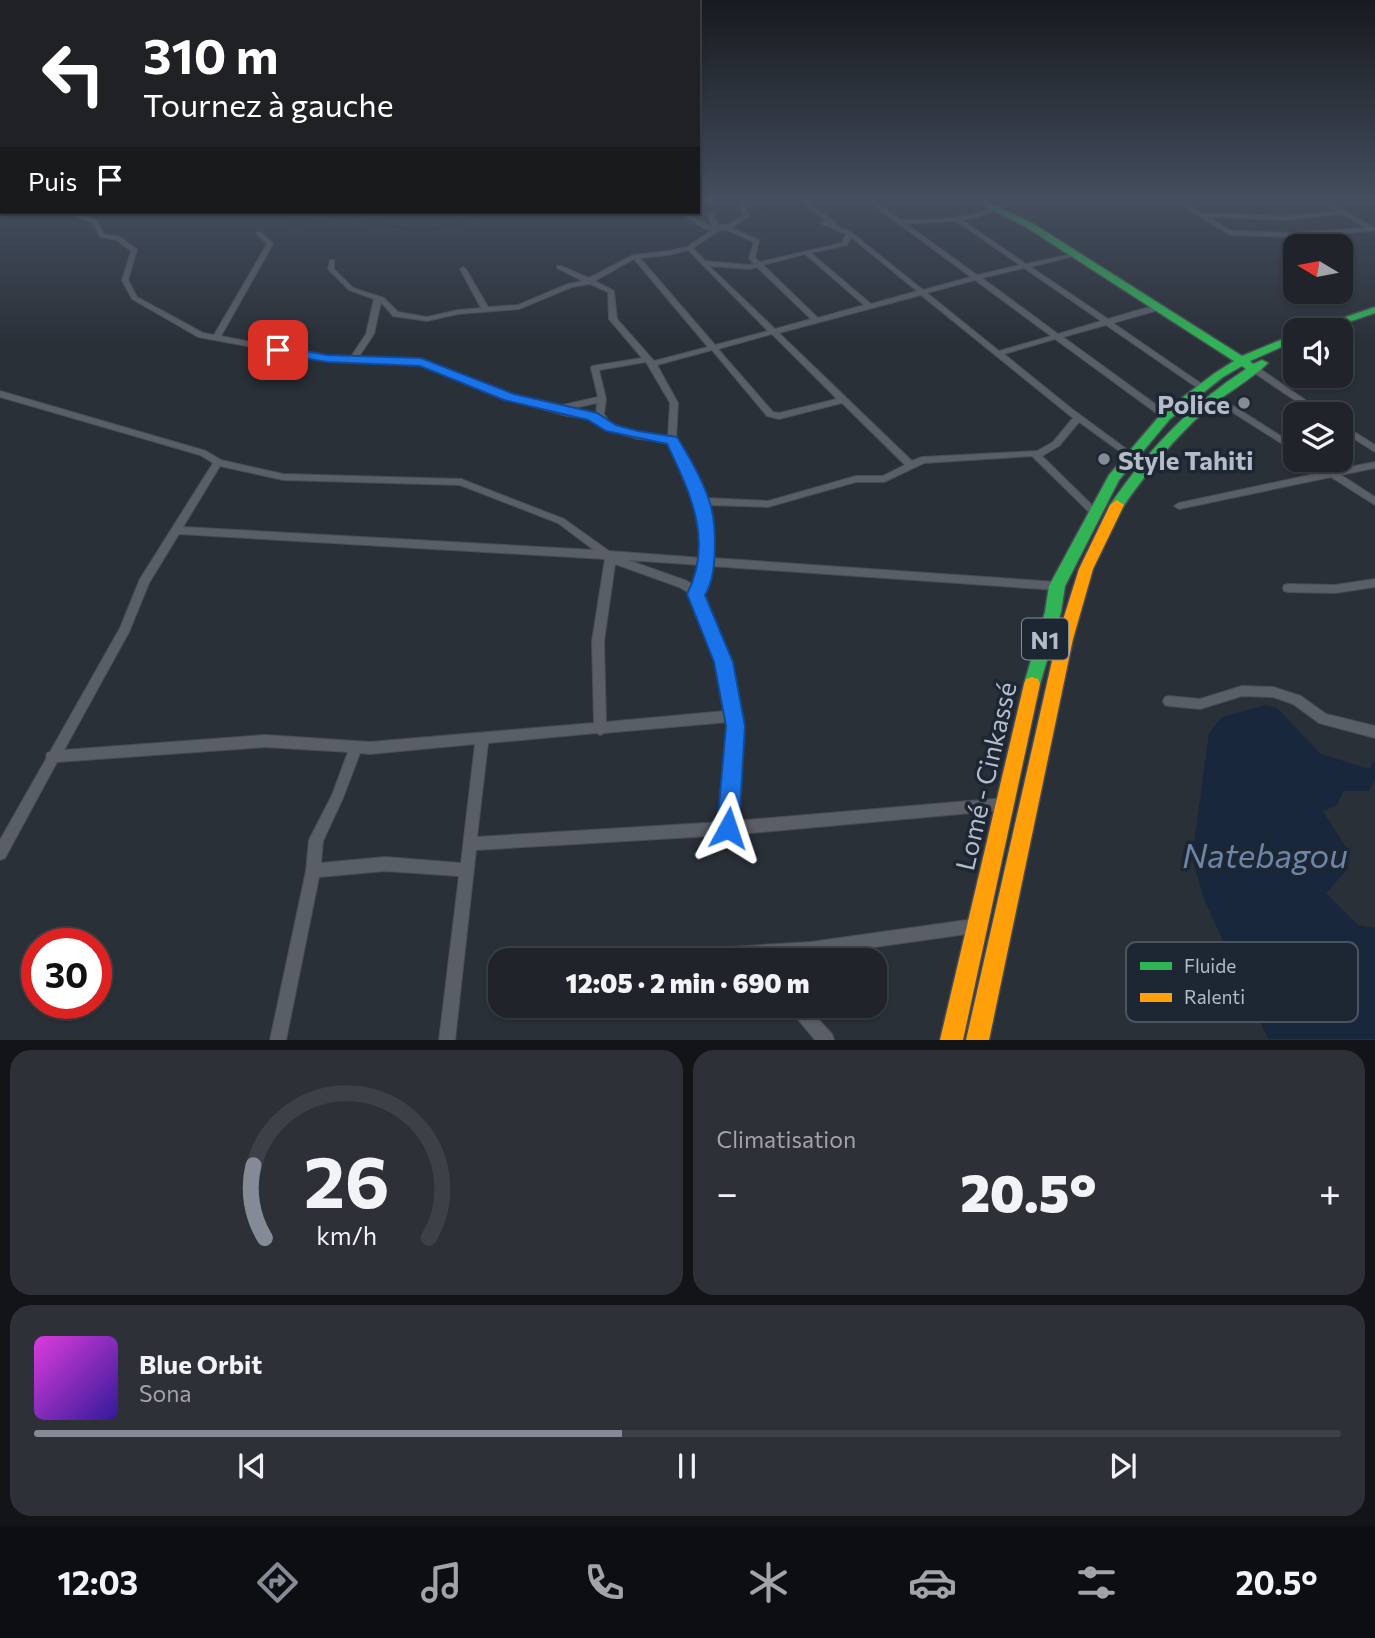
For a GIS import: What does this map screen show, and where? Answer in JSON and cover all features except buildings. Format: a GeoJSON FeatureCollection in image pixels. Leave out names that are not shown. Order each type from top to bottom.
{"type":"FeatureCollection","features":[{"type":"Feature","properties":{"kind":"main road"},"geometry":{"type":"LineString","coordinates":[[1066,248],[1252,362]]}},
{"type":"Feature","properties":{"kind":"main road"},"geometry":{"type":"LineString","coordinates":[[1072,248],[1252,362]]}},
{"type":"Feature","properties":{"kind":"main road"},"geometry":{"type":"LineString","coordinates":[[1350,318],[1375,310]]}},
{"type":"Feature","properties":{"kind":"main road"},"geometry":{"type":"LineString","coordinates":[[1353,327],[1375,320]]}},
{"type":"Feature","properties":{"kind":"main road","name":"Lomé - Cinkassé"},"geometry":{"type":"LineString","coordinates":[[951,1040],[974,926],[1034,673],[1053,612],[1057,586],[1093,511],[1132,456],[1166,416],[1283,344]]}},
{"type":"Feature","properties":{"kind":"main road","name":"Lomé - Cinkassé"},"geometry":{"type":"LineString","coordinates":[[1252,362],[1283,352]]}},
{"type":"Feature","properties":{"kind":"main road","name":"Lomé - Cinkassé"},"geometry":{"type":"LineString","coordinates":[[978,1040],[1057,677],[1086,568],[1111,519],[1152,454],[1207,391]]}},
{"type":"Feature","properties":{"kind":"street"},"geometry":{"type":"LineString","coordinates":[[130,248],[134,250],[125,280],[134,298],[186,329],[216,338],[327,359],[424,363],[509,397],[592,416],[611,428],[672,440]]}},
{"type":"Feature","properties":{"kind":"street"},"geometry":{"type":"LineString","coordinates":[[216,338],[268,248]]}},
{"type":"Feature","properties":{"kind":"street"},"geometry":{"type":"LineString","coordinates":[[332,261],[331,270],[351,289],[378,297],[396,314],[417,318],[519,307],[570,285],[593,281],[635,256],[689,248],[909,464]]}},
{"type":"Feature","properties":{"kind":"street"},"geometry":{"type":"LineString","coordinates":[[754,248],[751,255],[757,265],[780,281],[816,320]]}},
{"type":"Feature","properties":{"kind":"street"},"geometry":{"type":"LineString","coordinates":[[703,263],[737,267],[757,265],[828,248]]}},
{"type":"Feature","properties":{"kind":"street"},"geometry":{"type":"LineString","coordinates":[[868,248],[1078,417],[1132,456]]}},
{"type":"Feature","properties":{"kind":"street"},"geometry":{"type":"LineString","coordinates":[[934,248],[1166,416]]}},
{"type":"Feature","properties":{"kind":"street"},"geometry":{"type":"LineString","coordinates":[[999,248],[1283,441]]}},
{"type":"Feature","properties":{"kind":"street"},"geometry":{"type":"LineString","coordinates":[[806,252],[869,306]]}},
{"type":"Feature","properties":{"kind":"street"},"geometry":{"type":"LineString","coordinates":[[611,428],[600,414],[602,398],[596,366],[650,362],[712,348],[1075,254]]}},
{"type":"Feature","properties":{"kind":"street"},"geometry":{"type":"LineString","coordinates":[[635,256],[772,415],[844,400]]}},
{"type":"Feature","properties":{"kind":"street"},"geometry":{"type":"LineString","coordinates":[[559,267],[611,291],[614,307],[611,315],[650,362],[674,403],[672,440],[702,501],[707,539],[702,586],[697,593]]}},
{"type":"Feature","properties":{"kind":"street"},"geometry":{"type":"LineString","coordinates":[[463,269],[485,309]]}},
{"type":"Feature","properties":{"kind":"street"},"geometry":{"type":"LineString","coordinates":[[353,359],[370,334],[369,326],[378,297]]}},
{"type":"Feature","properties":{"kind":"street"},"geometry":{"type":"LineString","coordinates":[[999,353],[1159,307]]}},
{"type":"Feature","properties":{"kind":"street"},"geometry":{"type":"LineString","coordinates":[[1252,362],[1306,402]]}},
{"type":"Feature","properties":{"kind":"street"},"geometry":{"type":"LineString","coordinates":[[0,394],[203,453],[218,463],[296,478],[453,480],[561,521],[610,556],[683,584],[697,593],[708,629],[723,662],[736,732],[728,828]]}},
{"type":"Feature","properties":{"kind":"street"},"geometry":{"type":"LineString","coordinates":[[556,409],[602,398]]}},
{"type":"Feature","properties":{"kind":"street"},"geometry":{"type":"LineString","coordinates":[[702,501],[768,504],[856,480],[884,479],[909,464],[922,460],[1038,454],[1050,450],[1068,435],[1078,417]]}},
{"type":"Feature","properties":{"kind":"street"},"geometry":{"type":"LineString","coordinates":[[1353,435],[1375,449]]}},
{"type":"Feature","properties":{"kind":"street"},"geometry":{"type":"LineString","coordinates":[[1038,454],[1093,511]]}},
{"type":"Feature","properties":{"kind":"street"},"geometry":{"type":"LineString","coordinates":[[0,853],[51,757],[125,629],[144,582],[218,463]]}},
{"type":"Feature","properties":{"kind":"street"},"geometry":{"type":"LineString","coordinates":[[1179,506],[1375,465]]}},
{"type":"Feature","properties":{"kind":"street"},"geometry":{"type":"LineString","coordinates":[[1330,472],[1375,502]]}},
{"type":"Feature","properties":{"kind":"street"},"geometry":{"type":"LineString","coordinates":[[176,530],[1057,586]]}},
{"type":"Feature","properties":{"kind":"street"},"geometry":{"type":"LineString","coordinates":[[600,729],[598,640],[610,556]]}},
{"type":"Feature","properties":{"kind":"street"},"geometry":{"type":"LineString","coordinates":[[1288,588],[1335,589],[1375,583]]}},
{"type":"Feature","properties":{"kind":"street"},"geometry":{"type":"LineString","coordinates":[[1169,701],[1200,704],[1242,691],[1272,692],[1297,700],[1323,719],[1375,732]]}},
{"type":"Feature","properties":{"kind":"street"},"geometry":{"type":"LineString","coordinates":[[51,757],[265,741],[370,748],[733,716]]}},
{"type":"Feature","properties":{"kind":"street"},"geometry":{"type":"LineString","coordinates":[[447,1040],[482,740]]}},
{"type":"Feature","properties":{"kind":"street"},"geometry":{"type":"LineString","coordinates":[[278,1040],[313,871],[316,840],[337,799],[355,749]]}},
{"type":"Feature","properties":{"kind":"street"},"geometry":{"type":"LineString","coordinates":[[468,844],[728,828],[1005,804]]}},
{"type":"Feature","properties":{"kind":"street"},"geometry":{"type":"LineString","coordinates":[[313,871],[385,864],[466,870]]}},
{"type":"Feature","properties":{"kind":"street"},"geometry":{"type":"LineString","coordinates":[[818,948],[974,926]]}},
{"type":"Feature","properties":{"kind":"street"},"geometry":{"type":"LineString","coordinates":[[807,1018],[826,1040]]}},
{"type":"Feature","properties":{"kind":"water","name":"Natebagou"},"geometry":{"type":"Polygon","coordinates":[[[1266,705],[1277,708],[1321,754],[1369,769],[1375,760],[1375,779],[1369,791],[1344,791],[1336,806],[1323,811],[1347,849],[1348,869],[1326,893],[1358,925],[1375,928],[1375,1039],[1268,1039],[1260,1022],[1358,1022],[1358,942],[1224,942],[1204,899],[1192,858],[1209,733],[1222,717],[1266,705]]]}},
{"type":"Feature","properties":{"kind":"traffic: fast"},"geometry":{"type":"LineString","coordinates":[[1064,248],[1251,367]]}},
{"type":"Feature","properties":{"kind":"traffic: fast"},"geometry":{"type":"LineString","coordinates":[[1350,318],[1375,310]]}},
{"type":"Feature","properties":{"kind":"traffic: fast"},"geometry":{"type":"LineString","coordinates":[[1032,684],[1053,612],[1057,586],[1114,478],[1166,416],[1219,375],[1250,356],[1283,342]]}},
{"type":"Feature","properties":{"kind":"traffic: fast"},"geometry":{"type":"LineString","coordinates":[[1117,505],[1148,463],[1182,426],[1220,393],[1262,363]]}},
{"type":"Feature","properties":{"kind":"traffic: slow"},"geometry":{"type":"LineString","coordinates":[[977,1040],[1065,639],[1086,569],[1117,505]]}},
{"type":"Feature","properties":{"kind":"traffic: slow"},"geometry":{"type":"LineString","coordinates":[[951,1040],[1032,684]]}},
{"type":"Feature","properties":{"kind":"place","name":"Police"},"geometry":{"type":"Point","coordinates":[1244,403]}},
{"type":"Feature","properties":{"kind":"place","name":"Style Tahiti"},"geometry":{"type":"Point","coordinates":[1104,459]}},
{"type":"Feature","properties":{"kind":"route"},"geometry":{"type":"LineString","coordinates":[[278,350],[327,359],[373,358],[421,362],[509,397],[567,413],[592,416],[611,428],[638,436],[672,440],[683,457],[702,501],[707,550],[702,586],[696,594],[723,662],[736,726],[728,828]]}}]}
